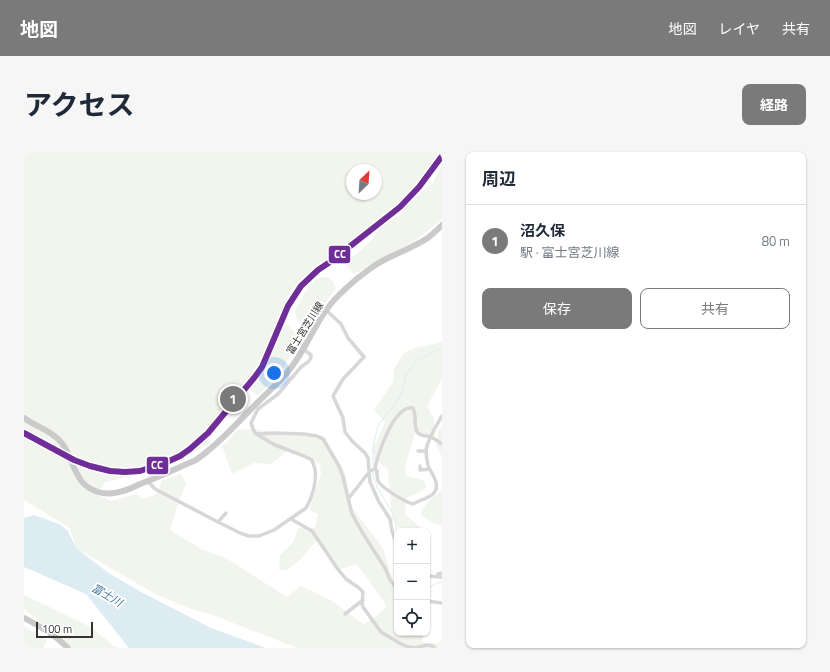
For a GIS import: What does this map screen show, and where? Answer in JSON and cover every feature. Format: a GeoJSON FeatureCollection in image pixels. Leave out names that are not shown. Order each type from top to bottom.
{"type":"FeatureCollection","features":[{"type":"Feature","properties":{"kind":"main road","name":"富士宮芝川線"},"geometry":{"type":"LineString","coordinates":[[24,418],[54,435],[66,450],[76,473],[84,484],[95,491],[102,493],[114,493],[127,490],[196,460],[214,446],[290,370],[319,320],[346,287],[367,270],[427,238],[442,225]]}},
{"type":"Feature","properties":{"kind":"main road"},"geometry":{"type":"LineString","coordinates":[[24,618],[56,637],[68,648]]}},
{"type":"Feature","properties":{"kind":"street"},"geometry":{"type":"LineString","coordinates":[[326,310],[341,324],[348,338],[364,357],[343,379],[333,396],[343,418],[345,432],[368,458],[370,482],[379,502],[390,519],[394,537]]}},
{"type":"Feature","properties":{"kind":"street"},"geometry":{"type":"LineString","coordinates":[[148,481],[155,489],[240,533],[249,536],[259,536],[274,530],[306,508],[312,494],[315,481],[315,470],[312,460],[275,445],[256,434],[251,423],[258,409],[278,394],[301,367],[311,358],[311,355],[303,349]]}},
{"type":"Feature","properties":{"kind":"street"},"geometry":{"type":"LineString","coordinates":[[442,416],[430,437],[426,451],[428,466],[435,479],[436,485],[432,494],[413,504],[400,498],[379,482],[377,471],[375,469],[377,457],[387,433],[395,419],[403,410],[409,407],[413,408],[417,431],[419,434],[430,437],[438,440],[442,444]]}},
{"type":"Feature","properties":{"kind":"street"},"geometry":{"type":"LineString","coordinates":[[256,434],[276,432],[304,434],[317,436],[323,439],[339,466],[352,514],[394,585]]}},
{"type":"Feature","properties":{"kind":"street"},"geometry":{"type":"LineString","coordinates":[[418,451],[426,451]]}},
{"type":"Feature","properties":{"kind":"street"},"geometry":{"type":"LineString","coordinates":[[420,466],[420,470],[430,469]]}},
{"type":"Feature","properties":{"kind":"street"},"geometry":{"type":"LineString","coordinates":[[348,499],[370,471],[375,469]]}},
{"type":"Feature","properties":{"kind":"street"},"geometry":{"type":"LineString","coordinates":[[218,522],[226,513]]}},
{"type":"Feature","properties":{"kind":"street"},"geometry":{"type":"LineString","coordinates":[[291,519],[312,531],[346,579],[363,592],[363,607],[381,632],[408,647],[415,648],[427,645],[435,648]]}},
{"type":"Feature","properties":{"kind":"street"},"geometry":{"type":"LineString","coordinates":[[346,614],[363,600]]}},
{"type":"Feature","properties":{"kind":"street"},"geometry":{"type":"LineString","coordinates":[[430,601],[442,603]]}},
{"type":"Feature","properties":{"kind":"shaded area"},"geometry":{"type":"Polygon","coordinates":[[[24,152],[441,152],[416,191],[405,196],[371,226],[309,274],[296,289],[280,318],[296,333],[299,342],[296,348],[278,375],[257,396],[246,384],[204,432],[211,443],[147,473],[105,482],[98,495],[111,501],[136,494],[143,499],[158,492],[161,481],[181,474],[186,484],[170,530],[203,550],[226,558],[287,597],[301,586],[332,601],[363,624],[372,620],[387,606],[357,564],[338,570],[318,539],[300,560],[287,570],[279,570],[280,555],[294,541],[298,528],[315,528],[318,514],[309,510],[321,474],[320,464],[300,452],[286,452],[271,464],[254,463],[232,474],[222,446],[237,430],[249,429],[324,436],[346,475],[350,505],[383,548],[394,584],[394,636],[422,636],[423,643],[436,644],[442,641],[442,648],[346,648],[347,645],[345,648],[297,648],[213,615],[191,609],[159,596],[76,548],[70,528],[24,500],[24,152]]]}},
{"type":"Feature","properties":{"kind":"shaded area"},"geometry":{"type":"Polygon","coordinates":[[[442,166],[442,219],[415,241],[354,274],[345,264],[372,240],[380,228],[399,215],[419,194],[432,184],[442,166]]]}},
{"type":"Feature","properties":{"kind":"shaded area"},"geometry":{"type":"Polygon","coordinates":[[[322,277],[331,279],[336,288],[311,323],[297,320],[295,310],[309,286],[314,280],[322,277]]]}},
{"type":"Feature","properties":{"kind":"shaded area"},"geometry":{"type":"Polygon","coordinates":[[[442,342],[442,379],[427,406],[434,419],[435,437],[415,433],[405,467],[406,476],[424,480],[426,488],[406,498],[405,514],[421,528],[399,528],[392,520],[388,469],[374,459],[373,449],[385,422],[374,410],[393,382],[394,369],[404,353],[415,348],[442,342]]]}},
{"type":"Feature","properties":{"kind":"shaded area"},"geometry":{"type":"Polygon","coordinates":[[[439,428],[442,429],[442,457],[436,445],[439,428]]]}},
{"type":"Feature","properties":{"kind":"shaded area"},"geometry":{"type":"Polygon","coordinates":[[[442,490],[442,525],[436,524],[421,516],[423,508],[426,504],[442,490]]]}},
{"type":"Feature","properties":{"kind":"shaded area"},"geometry":{"type":"Polygon","coordinates":[[[24,595],[91,627],[114,646],[119,648],[73,648],[24,609],[24,595]]]}},
{"type":"Feature","properties":{"kind":"shaded area"},"geometry":{"type":"Polygon","coordinates":[[[24,626],[47,640],[43,648],[24,648],[24,626]]]}},
{"type":"Feature","properties":{"kind":"water","name":"富士川"},"geometry":{"type":"Polygon","coordinates":[[[34,515],[59,524],[68,531],[76,548],[110,574],[141,592],[211,628],[266,648],[129,648],[86,594],[24,567],[24,518],[34,515]]]}},
{"type":"Feature","properties":{"kind":"waterway"},"geometry":{"type":"LineString","coordinates":[[396,528],[396,519],[377,487],[373,475],[373,446],[378,426],[394,406],[402,392],[406,375],[416,361],[442,348]]}},
{"type":"Feature","properties":{"kind":"waterway"},"geometry":{"type":"LineString","coordinates":[[430,587],[442,582]]}},
{"type":"Feature","properties":{"kind":"transit line","name":"CC"},"geometry":{"type":"LineString","coordinates":[[24,433],[74,460],[110,471],[140,471],[180,456],[208,433],[262,367],[288,306],[301,286],[318,270],[400,207],[419,187],[442,156]]}},
{"type":"Feature","properties":{"kind":"place","name":"沼久保"},"geometry":{"type":"Point","coordinates":[233,399]}}]}
